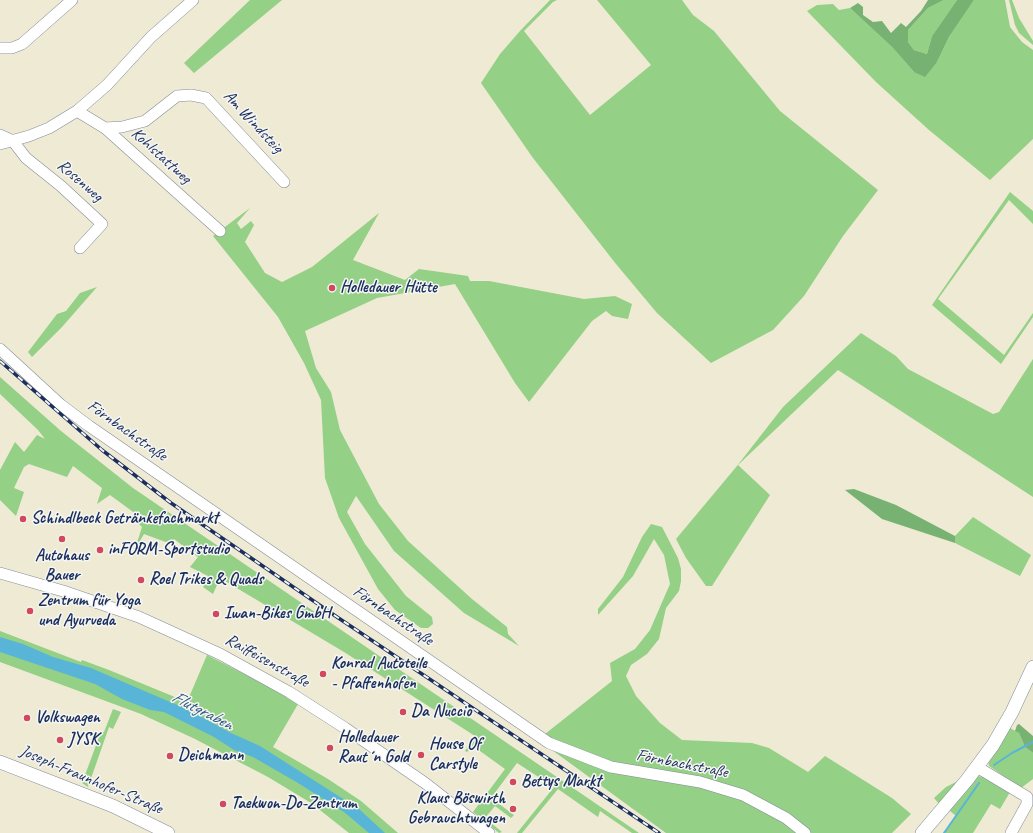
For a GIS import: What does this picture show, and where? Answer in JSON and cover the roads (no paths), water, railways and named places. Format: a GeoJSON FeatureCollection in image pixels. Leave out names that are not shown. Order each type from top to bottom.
{"type":"FeatureCollection","features":[{"type":"Feature","properties":{"kind":"main road"},"geometry":{"type":"LineString","coordinates":[[922,833],[977,767],[1000,734],[1033,667]]}},
{"type":"Feature","properties":{"kind":"main road","name":"Joseph-Fraunhofer-Straße"},"geometry":{"type":"LineString","coordinates":[[0,762],[113,806],[168,833]]}},
{"type":"Feature","properties":{"kind":"street"},"geometry":{"type":"LineString","coordinates":[[0,48],[12,48],[22,44],[72,0]]}},
{"type":"Feature","properties":{"kind":"street"},"geometry":{"type":"LineString","coordinates":[[0,144],[13,142],[49,128],[77,111],[107,85],[155,33],[193,0]]}},
{"type":"Feature","properties":{"kind":"street","name":"Am Windsteig"},"geometry":{"type":"LineString","coordinates":[[105,128],[122,128],[145,121],[177,96],[191,95],[206,98],[284,182]]}},
{"type":"Feature","properties":{"kind":"street","name":"Kohlstattweg"},"geometry":{"type":"LineString","coordinates":[[77,111],[105,128],[220,231]]}},
{"type":"Feature","properties":{"kind":"street"},"geometry":{"type":"LineString","coordinates":[[0,135],[13,142]]}},
{"type":"Feature","properties":{"kind":"street","name":"Rosenweg"},"geometry":{"type":"LineString","coordinates":[[13,142],[26,158],[102,224],[80,248]]}},
{"type":"Feature","properties":{"kind":"street","name":"Förnbachstraße"},"geometry":{"type":"LineString","coordinates":[[0,349],[61,405],[89,426],[549,743],[611,767],[696,782],[743,795],[781,816],[805,833]]}},
{"type":"Feature","properties":{"kind":"street","name":"Raiffeisenstraße"},"geometry":{"type":"LineString","coordinates":[[0,573],[131,614],[220,654],[290,692],[345,728],[425,783],[489,833]]}},
{"type":"Feature","properties":{"kind":"street"},"geometry":{"type":"LineString","coordinates":[[977,767],[1027,797],[1027,804],[1011,833]]}},
{"type":"Feature","properties":{"kind":"water"},"geometry":{"type":"Polygon","coordinates":[[[0,637],[23,644],[53,657],[91,668],[191,711],[231,733],[260,746],[359,809],[385,833],[369,833],[344,812],[298,783],[253,757],[234,750],[214,737],[164,712],[150,710],[122,699],[95,684],[0,652],[0,637]]]}},
{"type":"Feature","properties":{"kind":"waterway"},"geometry":{"type":"LineString","coordinates":[[994,765],[1033,742]]}},
{"type":"Feature","properties":{"kind":"waterway"},"geometry":{"type":"LineString","coordinates":[[944,833],[979,783]]}},
{"type":"Feature","properties":{"kind":"railway"},"geometry":{"type":"LineString","coordinates":[[0,361],[102,450],[171,503],[334,615],[659,833]]}},
{"type":"Feature","properties":{"kind":"place","name":"Holledauer Hütte"},"geometry":{"type":"Point","coordinates":[332,288]}},
{"type":"Feature","properties":{"kind":"place","name":"Schindlbeck Getränkefachmarkt"},"geometry":{"type":"Point","coordinates":[23,519]}},
{"type":"Feature","properties":{"kind":"place","name":"Autohaus Bauer"},"geometry":{"type":"Point","coordinates":[62,539]}},
{"type":"Feature","properties":{"kind":"place","name":"inFORM-Sportstudio"},"geometry":{"type":"Point","coordinates":[100,550]}},
{"type":"Feature","properties":{"kind":"place","name":"Roel Trikes & Quads"},"geometry":{"type":"Point","coordinates":[141,580]}},
{"type":"Feature","properties":{"kind":"place","name":"Zentrum für Yoga und Ayurveda"},"geometry":{"type":"Point","coordinates":[30,611]}},
{"type":"Feature","properties":{"kind":"place","name":"Iwan-Bikes GmbH"},"geometry":{"type":"Point","coordinates":[216,614]}},
{"type":"Feature","properties":{"kind":"place","name":"Konrad Autoteile - Pfaffenhofen"},"geometry":{"type":"Point","coordinates":[323,674]}},
{"type":"Feature","properties":{"kind":"place","name":"Da Nuccio"},"geometry":{"type":"Point","coordinates":[403,712]}},
{"type":"Feature","properties":{"kind":"place","name":"Volkswagen"},"geometry":{"type":"Point","coordinates":[27,718]}},
{"type":"Feature","properties":{"kind":"place","name":"JYSK"},"geometry":{"type":"Point","coordinates":[60,740]}},
{"type":"Feature","properties":{"kind":"place","name":"Holledauer Raut´n Gold"},"geometry":{"type":"Point","coordinates":[330,748]}},
{"type":"Feature","properties":{"kind":"place","name":"House Of Carstyle"},"geometry":{"type":"Point","coordinates":[421,755]}},
{"type":"Feature","properties":{"kind":"place","name":"Deichmann"},"geometry":{"type":"Point","coordinates":[170,756]}},
{"type":"Feature","properties":{"kind":"place","name":"Bettys Markt"},"geometry":{"type":"Point","coordinates":[513,782]}},
{"type":"Feature","properties":{"kind":"place","name":"Taekwon-Do-Zentrum"},"geometry":{"type":"Point","coordinates":[223,804]}},
{"type":"Feature","properties":{"kind":"place","name":"Klaus Böswirth Gebrauchtwagen"},"geometry":{"type":"Point","coordinates":[513,809]}},
{"type":"Feature","properties":{"kind":"water label","name":"Flutgraben"},"geometry":{"type":"Point","coordinates":[202,711]}}]}
